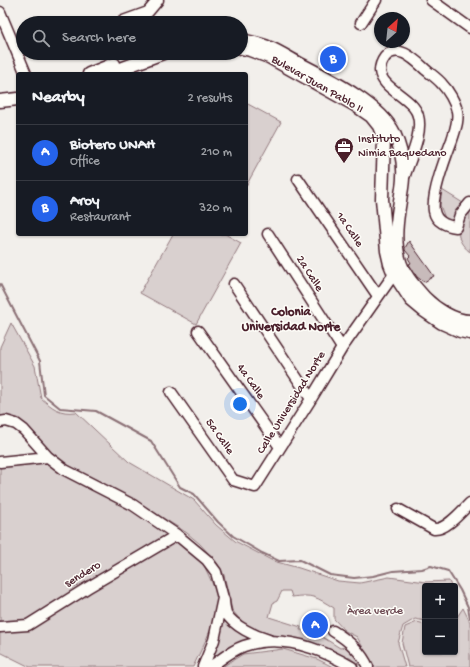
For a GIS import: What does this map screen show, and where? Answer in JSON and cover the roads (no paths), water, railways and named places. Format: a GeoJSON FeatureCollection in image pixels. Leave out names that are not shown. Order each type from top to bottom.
{"type":"FeatureCollection","features":[{"type":"Feature","properties":{"kind":"main road","name":"Bulevar Juan Pablo II"},"geometry":{"type":"LineString","coordinates":[[248,42],[270,48],[344,89],[374,109],[384,118],[396,138],[403,163],[404,178],[400,197],[397,247],[399,259],[403,269],[418,291],[429,302],[442,312],[455,318],[470,322]]}},
{"type":"Feature","properties":{"kind":"main road","name":"Bulevar Juan Pablo II"},"geometry":{"type":"LineString","coordinates":[[248,50],[269,56],[355,105],[371,116],[379,126],[384,139],[382,198],[387,251],[394,274],[411,300],[423,310],[442,323],[460,331],[470,333]]}},
{"type":"Feature","properties":{"kind":"main road"},"geometry":{"type":"LineString","coordinates":[[94,72],[125,60]]}},
{"type":"Feature","properties":{"kind":"main road"},"geometry":{"type":"LineString","coordinates":[[112,72],[144,60]]}},
{"type":"Feature","properties":{"kind":"main road"},"geometry":{"type":"LineString","coordinates":[[0,101],[16,99]]}},
{"type":"Feature","properties":{"kind":"main road"},"geometry":{"type":"LineString","coordinates":[[0,108],[16,107]]}},
{"type":"Feature","properties":{"kind":"main road"},"geometry":{"type":"LineString","coordinates":[[382,174],[387,170],[393,170],[399,177],[398,188],[400,197],[396,205],[387,204],[382,198]]}},
{"type":"Feature","properties":{"kind":"street"},"geometry":{"type":"LineString","coordinates":[[137,16],[148,12],[158,0]]}},
{"type":"Feature","properties":{"kind":"street"},"geometry":{"type":"LineString","coordinates":[[361,23],[376,0]]}},
{"type":"Feature","properties":{"kind":"street"},"geometry":{"type":"LineString","coordinates":[[431,0],[470,28]]}},
{"type":"Feature","properties":{"kind":"street"},"geometry":{"type":"LineString","coordinates":[[0,12],[16,50]]}},
{"type":"Feature","properties":{"kind":"street"},"geometry":{"type":"LineString","coordinates":[[404,178],[416,141],[419,117],[416,109],[386,83],[380,73],[380,67],[383,61],[392,52],[401,52],[408,55],[443,84],[457,110],[457,124],[436,191],[433,210],[436,216],[447,226],[456,227],[460,215],[470,203]]}},
{"type":"Feature","properties":{"kind":"street"},"geometry":{"type":"LineString","coordinates":[[20,60],[25,72]]}},
{"type":"Feature","properties":{"kind":"street"},"geometry":{"type":"LineString","coordinates":[[396,138],[406,144],[416,141]]}},
{"type":"Feature","properties":{"kind":"street","name":"1a Calle"},"geometry":{"type":"LineString","coordinates":[[298,179],[378,296]]}},
{"type":"Feature","properties":{"kind":"street","name":"2a Calle"},"geometry":{"type":"LineString","coordinates":[[268,234],[342,348]]}},
{"type":"Feature","properties":{"kind":"street","name":"Calle Universidad Norte"},"geometry":{"type":"LineString","coordinates":[[255,487],[312,399],[342,348],[394,274]]}},
{"type":"Feature","properties":{"kind":"street"},"geometry":{"type":"LineString","coordinates":[[234,284],[312,399]]}},
{"type":"Feature","properties":{"kind":"street","name":"4a Calle"},"geometry":{"type":"LineString","coordinates":[[198,332],[280,447]]}},
{"type":"Feature","properties":{"kind":"street","name":"5a Calle"},"geometry":{"type":"LineString","coordinates":[[171,392],[233,480],[255,487]]}},
{"type":"Feature","properties":{"kind":"street"},"geometry":{"type":"LineString","coordinates":[[0,422],[6,421],[16,424],[24,430],[48,457],[65,470],[133,505],[177,535],[207,560],[216,572],[226,613],[234,622],[245,630],[258,637],[297,644],[333,656],[352,667]]}},
{"type":"Feature","properties":{"kind":"street"},"geometry":{"type":"LineString","coordinates":[[0,462],[48,457]]}},
{"type":"Feature","properties":{"kind":"street"},"geometry":{"type":"LineString","coordinates":[[398,509],[434,529],[439,530],[470,503]]}},
{"type":"Feature","properties":{"kind":"street","name":"sendero"},"geometry":{"type":"LineString","coordinates":[[0,627],[28,625],[177,535]]}},
{"type":"Feature","properties":{"kind":"street"},"geometry":{"type":"LineString","coordinates":[[203,667],[214,640],[223,598]]}},
{"type":"Feature","properties":{"kind":"street"},"geometry":{"type":"LineString","coordinates":[[333,631],[344,637],[357,649],[368,667]]}},
{"type":"Feature","properties":{"kind":"street"},"geometry":{"type":"LineString","coordinates":[[210,667],[243,646],[270,640]]}},
{"type":"Feature","properties":{"kind":"waterway"},"geometry":{"type":"LineString","coordinates":[[0,284],[40,361],[44,395],[60,408],[96,411],[151,441],[180,487],[194,494],[218,522],[233,536],[279,561],[300,560],[330,575],[354,578],[373,576],[393,571],[422,569],[431,566],[448,571],[460,590],[468,607],[470,618]]}},
{"type":"Feature","properties":{"kind":"place","name":"Aroy"},"geometry":{"type":"Point","coordinates":[333,59]}},
{"type":"Feature","properties":{"kind":"place","name":"Instituto Nimia Baquedano"},"geometry":{"type":"Point","coordinates":[344,164]}},
{"type":"Feature","properties":{"kind":"place","name":"Biotero UNAH"},"geometry":{"type":"Point","coordinates":[315,625]}},
{"type":"Feature","properties":{"kind":"district","name":"Colonia Universidad Norte"},"geometry":{"type":"Point","coordinates":[291,320]}},
{"type":"Feature","properties":{"kind":"park label","name":"Àrea verde"},"geometry":{"type":"Point","coordinates":[375,612]}}]}
